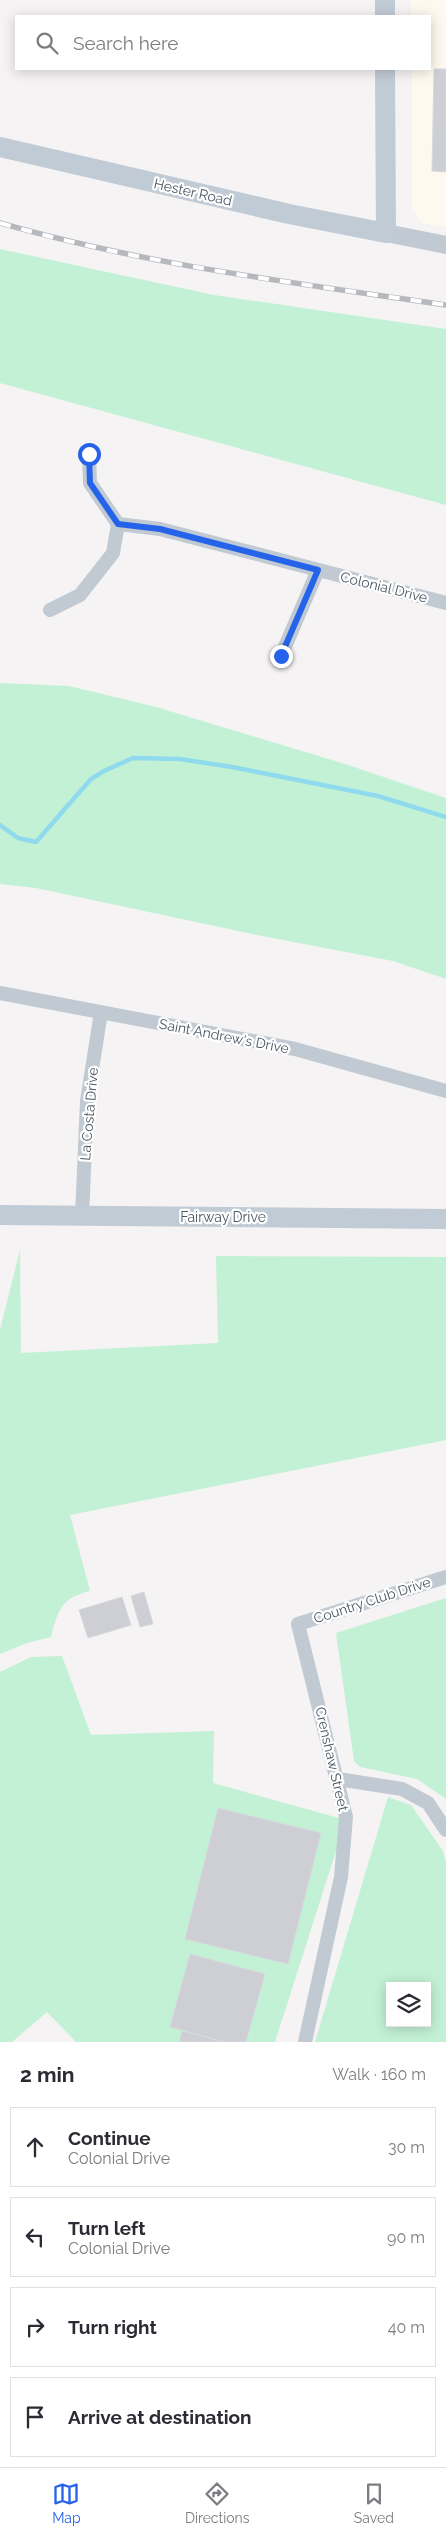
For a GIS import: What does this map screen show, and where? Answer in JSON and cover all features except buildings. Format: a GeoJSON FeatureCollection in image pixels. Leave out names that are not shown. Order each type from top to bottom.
{"type":"FeatureCollection","features":[{"type":"Feature","properties":{"kind":"main road"},"geometry":{"type":"LineString","coordinates":[[384,0],[385,15]]}},
{"type":"Feature","properties":{"kind":"main road"},"geometry":{"type":"LineString","coordinates":[[385,70],[386,232]]}},
{"type":"Feature","properties":{"kind":"main road","name":"Hester Road"},"geometry":{"type":"LineString","coordinates":[[0,148],[289,214],[386,232]]}},
{"type":"Feature","properties":{"kind":"main road","name":"Fairway Drive"},"geometry":{"type":"LineString","coordinates":[[0,1215],[446,1219]]}},
{"type":"Feature","properties":{"kind":"street","name":"Hester Road"},"geometry":{"type":"LineString","coordinates":[[386,232],[446,245]]}},
{"type":"Feature","properties":{"kind":"street"},"geometry":{"type":"LineString","coordinates":[[50,610],[80,595],[113,553],[118,524],[90,483],[89,454]]}},
{"type":"Feature","properties":{"kind":"street","name":"Colonial Drive"},"geometry":{"type":"LineString","coordinates":[[118,524],[160,529],[446,603]]}},
{"type":"Feature","properties":{"kind":"street"},"geometry":{"type":"LineString","coordinates":[[281,656],[318,570]]}},
{"type":"Feature","properties":{"kind":"street","name":"Saint Andrew's Drive"},"geometry":{"type":"LineString","coordinates":[[0,993],[295,1049],[446,1091]]}},
{"type":"Feature","properties":{"kind":"street","name":"La Costa Drive"},"geometry":{"type":"LineString","coordinates":[[82,1216],[87,1101],[101,1012]]}},
{"type":"Feature","properties":{"kind":"street","name":"Country Club Drive"},"geometry":{"type":"LineString","coordinates":[[298,1624],[446,1577]]}},
{"type":"Feature","properties":{"kind":"street","name":"Crenshaw Street"},"geometry":{"type":"LineString","coordinates":[[298,1624],[346,1817],[341,1877],[305,2042]]}},
{"type":"Feature","properties":{"kind":"street"},"geometry":{"type":"LineString","coordinates":[[338,1779],[402,1789],[428,1803],[446,1830]]}},
{"type":"Feature","properties":{"kind":"shaded area"},"geometry":{"type":"Polygon","coordinates":[[[411,0],[446,0],[446,227],[422,223],[412,209],[412,70],[431,70],[431,15],[411,15],[411,0]]]}},
{"type":"Feature","properties":{"kind":"green space"},"geometry":{"type":"Polygon","coordinates":[[[0,249],[214,295],[446,329],[446,505],[0,383],[0,249]]]}},
{"type":"Feature","properties":{"kind":"green space"},"geometry":{"type":"Polygon","coordinates":[[[0,683],[69,686],[156,707],[345,764],[446,798],[446,979],[393,961],[257,935],[36,888],[0,884],[0,683]]]}},
{"type":"Feature","properties":{"kind":"green space"},"geometry":{"type":"Polygon","coordinates":[[[20,1250],[21,1353],[218,1343],[216,1256],[446,1257],[446,1440],[70,1515],[90,1591],[73,1597],[62,1606],[51,1637],[27,1643],[0,1654],[0,1330],[20,1250]]]}},
{"type":"Feature","properties":{"kind":"green space"},"geometry":{"type":"Polygon","coordinates":[[[446,1598],[446,1799],[417,1779],[360,1767],[354,1761],[336,1633],[446,1598]]]}},
{"type":"Feature","properties":{"kind":"green space"},"geometry":{"type":"Polygon","coordinates":[[[62,1656],[91,1735],[214,1731],[213,1783],[346,1820],[275,2042],[76,2042],[47,2012],[12,2042],[0,2042],[0,1672],[31,1657],[62,1656]]]}},
{"type":"Feature","properties":{"kind":"green space"},"geometry":{"type":"Polygon","coordinates":[[[388,1797],[411,1805],[443,1851],[446,1862],[446,2042],[315,2042],[388,1797]]]}},
{"type":"Feature","properties":{"kind":"waterway"},"geometry":{"type":"LineString","coordinates":[[0,825],[18,838],[36,842],[91,779],[133,758],[180,759],[232,767],[378,796],[446,817]]}},
{"type":"Feature","properties":{"kind":"railway"},"geometry":{"type":"LineString","coordinates":[[0,223],[55,238],[166,262],[446,305]]}},
{"type":"Feature","properties":{"kind":"route"},"geometry":{"type":"LineString","coordinates":[[89,454],[90,483],[118,524],[160,529],[318,570],[281,656]]}}]}
